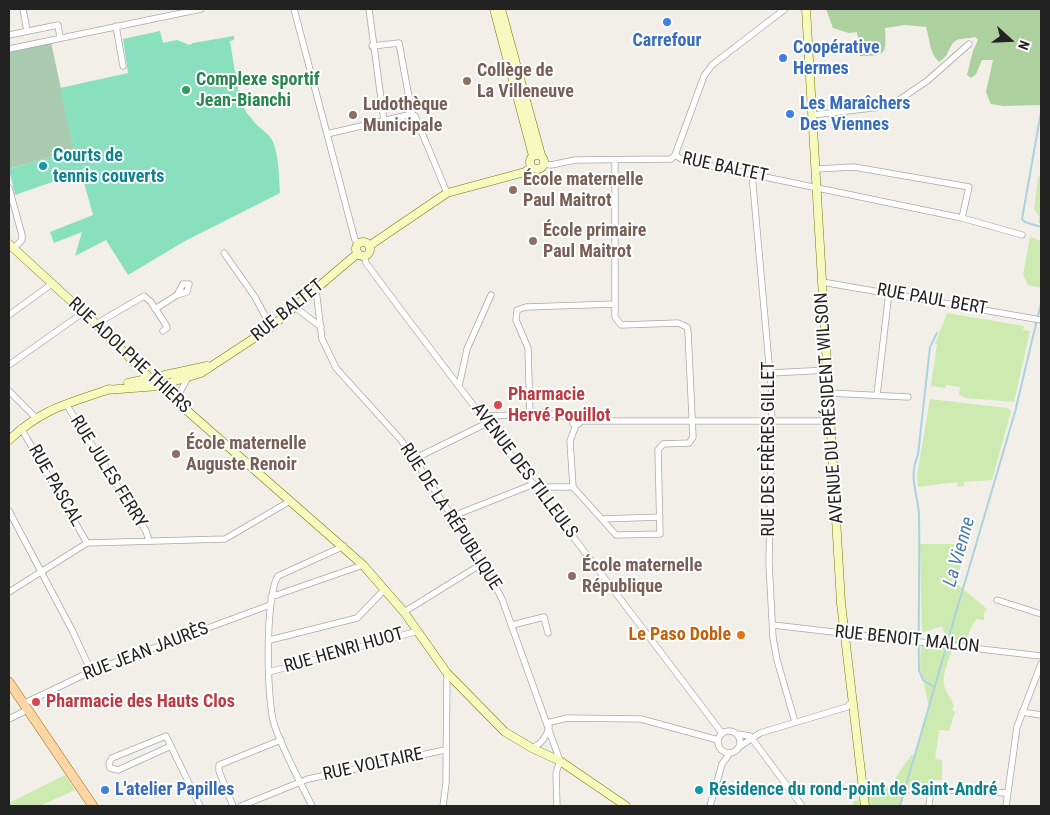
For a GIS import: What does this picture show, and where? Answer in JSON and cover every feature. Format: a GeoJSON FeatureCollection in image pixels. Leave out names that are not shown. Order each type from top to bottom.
{"type":"FeatureCollection","features":[{"type":"Feature","properties":{"kind":"main road"},"geometry":{"type":"LineString","coordinates":[[9,682],[93,806]]}},
{"type":"Feature","properties":{"kind":"street"},"geometry":{"type":"LineString","coordinates":[[23,9],[27,31]]}},
{"type":"Feature","properties":{"kind":"street"},"geometry":{"type":"LineString","coordinates":[[9,49],[201,9]]}},
{"type":"Feature","properties":{"kind":"street"},"geometry":{"type":"LineString","coordinates":[[294,9],[357,242],[356,249],[361,255],[369,252],[369,246]]}},
{"type":"Feature","properties":{"kind":"street"},"geometry":{"type":"LineString","coordinates":[[369,9],[372,46],[384,121]]}},
{"type":"Feature","properties":{"kind":"street"},"geometry":{"type":"LineString","coordinates":[[369,246],[447,193],[525,172],[532,167],[539,168],[544,164],[537,156],[494,9]]}},
{"type":"Feature","properties":{"kind":"street"},"geometry":{"type":"LineString","coordinates":[[501,9],[537,156]]}},
{"type":"Feature","properties":{"kind":"street"},"geometry":{"type":"LineString","coordinates":[[675,156],[704,76],[712,65],[785,9]]}},
{"type":"Feature","properties":{"kind":"street","name":"AVENUE DU PRÉSIDENT WILSON"},"geometry":{"type":"LineString","coordinates":[[806,9],[812,75],[812,114],[832,426],[835,517],[845,633],[865,806]]}},
{"type":"Feature","properties":{"kind":"street"},"geometry":{"type":"LineString","coordinates":[[9,34],[58,25],[60,38]]}},
{"type":"Feature","properties":{"kind":"street"},"geometry":{"type":"LineString","coordinates":[[116,26],[123,66]]}},
{"type":"Feature","properties":{"kind":"street"},"geometry":{"type":"LineString","coordinates":[[372,46],[399,43],[412,114],[418,120],[447,193]]}},
{"type":"Feature","properties":{"kind":"street"},"geometry":{"type":"LineString","coordinates":[[812,114],[890,106],[927,81],[969,44]]}},
{"type":"Feature","properties":{"kind":"street"},"geometry":{"type":"LineString","coordinates":[[327,134],[412,114]]}},
{"type":"Feature","properties":{"kind":"street"},"geometry":{"type":"LineString","coordinates":[[532,167],[530,160],[537,156]]}},
{"type":"Feature","properties":{"kind":"street","name":"RUE BALTET"},"geometry":{"type":"LineString","coordinates":[[544,164],[551,165],[575,160],[671,159],[675,156],[683,160],[962,218],[1022,236]]}},
{"type":"Feature","properties":{"kind":"street"},"geometry":{"type":"LineString","coordinates":[[482,416],[556,414],[573,419],[578,417],[578,423],[570,441],[573,487],[616,535],[660,534],[658,450],[663,444],[689,443],[693,437],[686,327],[678,323],[621,325],[615,317],[615,160]]}},
{"type":"Feature","properties":{"kind":"street"},"geometry":{"type":"LineString","coordinates":[[816,169],[854,167],[969,187],[962,218]]}},
{"type":"Feature","properties":{"kind":"street","name":"RUE DES FRÈRES GILLET"},"geometry":{"type":"LineString","coordinates":[[752,174],[752,195],[771,373],[769,563],[774,649],[796,722]]}},
{"type":"Feature","properties":{"kind":"street"},"geometry":{"type":"LineString","coordinates":[[9,188],[22,235],[22,240],[11,246]]}},
{"type":"Feature","properties":{"kind":"street"},"geometry":{"type":"LineString","coordinates":[[357,242],[363,242],[369,246]]}},
{"type":"Feature","properties":{"kind":"street","name":"RUE ADOLPHE THIERS"},"geometry":{"type":"LineString","coordinates":[[11,246],[84,312],[151,379],[344,546],[404,612],[446,673],[458,682],[505,732],[532,748],[560,761],[626,806]]}},
{"type":"Feature","properties":{"kind":"street"},"geometry":{"type":"LineString","coordinates":[[224,253],[255,297],[271,327]]}},
{"type":"Feature","properties":{"kind":"street","name":"RUE BALTET"},"geometry":{"type":"LineString","coordinates":[[106,390],[159,386],[187,379],[214,365],[271,327],[361,255]]}},
{"type":"Feature","properties":{"kind":"street","name":"AVENUE DES TILLEULS"},"geometry":{"type":"LineString","coordinates":[[361,255],[722,733]]}},
{"type":"Feature","properties":{"kind":"street","name":"RUE PAUL BERT"},"geometry":{"type":"LineString","coordinates":[[822,282],[889,292],[1039,320]]}},
{"type":"Feature","properties":{"kind":"street"},"geometry":{"type":"LineString","coordinates":[[9,314],[53,283]]}},
{"type":"Feature","properties":{"kind":"street","name":"RUE DE LA RÉPUBLIQUE"},"geometry":{"type":"LineString","coordinates":[[316,290],[322,339],[336,368],[414,459],[483,563],[502,599],[560,761]]}},
{"type":"Feature","properties":{"kind":"street"},"geometry":{"type":"LineString","coordinates":[[877,395],[889,292]]}},
{"type":"Feature","properties":{"kind":"street"},"geometry":{"type":"LineString","coordinates":[[155,309],[177,295]]}},
{"type":"Feature","properties":{"kind":"street"},"geometry":{"type":"LineString","coordinates":[[459,386],[467,349],[491,295]]}},
{"type":"Feature","properties":{"kind":"street"},"geometry":{"type":"LineString","coordinates":[[96,324],[144,296],[147,297],[166,325],[167,328],[163,331]]}},
{"type":"Feature","properties":{"kind":"street"},"geometry":{"type":"LineString","coordinates":[[530,414],[528,348],[516,320],[517,310],[526,307],[615,304]]}},
{"type":"Feature","properties":{"kind":"street"},"geometry":{"type":"LineString","coordinates":[[295,307],[321,327]]}},
{"type":"Feature","properties":{"kind":"street"},"geometry":{"type":"LineString","coordinates":[[9,365],[84,312]]}},
{"type":"Feature","properties":{"kind":"street","name":"RUE BALTET"},"geometry":{"type":"LineString","coordinates":[[106,390],[214,365]]}},
{"type":"Feature","properties":{"kind":"street"},"geometry":{"type":"LineString","coordinates":[[771,373],[828,370]]}},
{"type":"Feature","properties":{"kind":"street"},"geometry":{"type":"LineString","coordinates":[[181,406],[180,392],[187,379]]}},
{"type":"Feature","properties":{"kind":"street"},"geometry":{"type":"LineString","coordinates":[[9,440],[35,417],[106,390]]}},
{"type":"Feature","properties":{"kind":"street"},"geometry":{"type":"LineString","coordinates":[[9,391],[35,417]]}},
{"type":"Feature","properties":{"kind":"street"},"geometry":{"type":"LineString","coordinates":[[829,393],[908,397]]}},
{"type":"Feature","properties":{"kind":"street","name":"RUE JULES FERRY"},"geometry":{"type":"LineString","coordinates":[[66,404],[146,532],[149,541]]}},
{"type":"Feature","properties":{"kind":"street"},"geometry":{"type":"LineString","coordinates":[[824,421],[831,415]]}},
{"type":"Feature","properties":{"kind":"street"},"geometry":{"type":"LineString","coordinates":[[578,423],[692,419],[824,421],[832,426]]}},
{"type":"Feature","properties":{"kind":"street"},"geometry":{"type":"LineString","coordinates":[[414,459],[487,423]]}},
{"type":"Feature","properties":{"kind":"street","name":"RUE PASCAL"},"geometry":{"type":"LineString","coordinates":[[22,428],[87,544]]}},
{"type":"Feature","properties":{"kind":"street"},"geometry":{"type":"LineString","coordinates":[[453,516],[534,484]]}},
{"type":"Feature","properties":{"kind":"street"},"geometry":{"type":"LineString","coordinates":[[539,490],[544,487],[573,487]]}},
{"type":"Feature","properties":{"kind":"street"},"geometry":{"type":"LineString","coordinates":[[9,592],[87,544],[225,540],[290,501]]}},
{"type":"Feature","properties":{"kind":"street"},"geometry":{"type":"LineString","coordinates":[[9,511],[92,671]]}},
{"type":"Feature","properties":{"kind":"street"},"geometry":{"type":"LineString","coordinates":[[602,519],[660,517]]}},
{"type":"Feature","properties":{"kind":"street"},"geometry":{"type":"LineString","coordinates":[[312,806],[281,740],[271,710],[269,672],[270,605],[273,584],[278,576],[344,546]]}},
{"type":"Feature","properties":{"kind":"street"},"geometry":{"type":"LineString","coordinates":[[404,612],[483,563]]}},
{"type":"Feature","properties":{"kind":"street"},"geometry":{"type":"LineString","coordinates":[[272,596],[363,565]]}},
{"type":"Feature","properties":{"kind":"street"},"geometry":{"type":"LineString","coordinates":[[270,640],[357,618],[385,589]]}},
{"type":"Feature","properties":{"kind":"street"},"geometry":{"type":"LineString","coordinates":[[997,600],[1041,614]]}},
{"type":"Feature","properties":{"kind":"street","name":"RUE JEAN JAURÈS"},"geometry":{"type":"LineString","coordinates":[[9,718],[25,707],[92,671],[270,605]]}},
{"type":"Feature","properties":{"kind":"street"},"geometry":{"type":"LineString","coordinates":[[512,625],[544,617],[548,633]]}},
{"type":"Feature","properties":{"kind":"street","name":"RUE BENOIT MALON"},"geometry":{"type":"LineString","coordinates":[[773,625],[1041,656]]}},
{"type":"Feature","properties":{"kind":"street","name":"RUE HENRI HUOT"},"geometry":{"type":"LineString","coordinates":[[269,672],[418,631]]}},
{"type":"Feature","properties":{"kind":"street"},"geometry":{"type":"LineString","coordinates":[[1006,806],[1017,726],[1041,664]]}},
{"type":"Feature","properties":{"kind":"street"},"geometry":{"type":"LineString","coordinates":[[443,806],[446,783],[446,673]]}},
{"type":"Feature","properties":{"kind":"street"},"geometry":{"type":"LineString","coordinates":[[710,806],[722,764],[730,753],[760,733],[847,707],[854,699]]}},
{"type":"Feature","properties":{"kind":"street"},"geometry":{"type":"LineString","coordinates":[[847,707],[855,710]]}},
{"type":"Feature","properties":{"kind":"street"},"geometry":{"type":"LineString","coordinates":[[1022,712],[1041,714]]}},
{"type":"Feature","properties":{"kind":"street"},"geometry":{"type":"LineString","coordinates":[[532,748],[538,745],[546,735],[548,725],[567,718],[641,719],[718,740]]}},
{"type":"Feature","properties":{"kind":"street"},"geometry":{"type":"LineString","coordinates":[[722,764],[718,740],[722,733],[730,731],[737,734],[747,734],[802,806]]}},
{"type":"Feature","properties":{"kind":"street"},"geometry":{"type":"LineString","coordinates":[[737,734],[740,739],[739,747]]}},
{"type":"Feature","properties":{"kind":"street"},"geometry":{"type":"LineString","coordinates":[[170,746],[118,770],[110,768],[112,758],[166,736],[200,806]]}},
{"type":"Feature","properties":{"kind":"street"},"geometry":{"type":"LineString","coordinates":[[233,806],[218,770],[219,766],[281,740]]}},
{"type":"Feature","properties":{"kind":"street"},"geometry":{"type":"LineString","coordinates":[[720,749],[730,753]]}},
{"type":"Feature","properties":{"kind":"street","name":"RUE VOLTAIRE"},"geometry":{"type":"LineString","coordinates":[[241,806],[300,782],[445,750]]}},
{"type":"Feature","properties":{"kind":"street"},"geometry":{"type":"LineString","coordinates":[[558,806],[556,773],[560,761]]}},
{"type":"Feature","properties":{"kind":"street"},"geometry":{"type":"LineString","coordinates":[[929,806],[931,789],[1007,794]]}},
{"type":"Feature","properties":{"kind":"green space"},"geometry":{"type":"Polygon","coordinates":[[[826,9],[1041,9],[1041,105],[1003,106],[991,104],[986,92],[993,60],[982,60],[976,74],[971,78],[967,75],[978,40],[975,37],[955,41],[946,56],[939,62],[932,50],[926,27],[905,25],[885,28],[885,48],[883,51],[876,55],[860,56],[857,32],[849,33],[833,28],[826,9]]]}},
{"type":"Feature","properties":{"kind":"green space"},"geometry":{"type":"Polygon","coordinates":[[[160,31],[163,43],[177,40],[190,45],[234,36],[234,40],[230,41],[235,72],[238,73],[239,96],[247,113],[272,140],[276,152],[280,193],[185,241],[128,275],[106,240],[75,256],[82,232],[54,243],[50,232],[93,215],[81,172],[15,195],[9,169],[74,150],[60,88],[128,73],[123,39],[160,31]]]}},
{"type":"Feature","properties":{"kind":"green space"},"geometry":{"type":"Polygon","coordinates":[[[51,42],[74,150],[9,169],[9,52],[51,42]]]}},
{"type":"Feature","properties":{"kind":"green space"},"geometry":{"type":"Polygon","coordinates":[[[1041,176],[1041,224],[1038,223],[1039,217],[1034,209],[1038,177],[1041,176]]]}},
{"type":"Feature","properties":{"kind":"green space"},"geometry":{"type":"Polygon","coordinates":[[[1030,237],[1041,241],[1041,288],[1028,285],[1023,275],[1030,237]]]}},
{"type":"Feature","properties":{"kind":"green space"},"geometry":{"type":"Polygon","coordinates":[[[947,313],[1024,326],[1023,330],[1030,331],[1014,402],[966,398],[959,395],[960,387],[946,385],[945,388],[931,386],[937,344],[935,344],[947,313]]]}},
{"type":"Feature","properties":{"kind":"green space"},"geometry":{"type":"Polygon","coordinates":[[[930,399],[1008,408],[1011,411],[992,480],[964,482],[964,486],[958,487],[957,482],[918,487],[917,476],[930,399]]]}},
{"type":"Feature","properties":{"kind":"green space"},"geometry":{"type":"Polygon","coordinates":[[[971,527],[956,583],[987,609],[984,613],[984,620],[976,619],[970,630],[966,645],[952,650],[945,672],[944,685],[954,706],[952,710],[955,712],[949,731],[939,730],[935,759],[942,760],[942,780],[931,780],[928,791],[906,788],[901,806],[852,806],[854,801],[868,799],[867,790],[890,786],[911,755],[915,756],[929,707],[920,666],[921,645],[941,647],[945,634],[942,626],[922,633],[920,544],[955,544],[959,528],[971,527]]]}},
{"type":"Feature","properties":{"kind":"green space"},"geometry":{"type":"Polygon","coordinates":[[[65,775],[75,790],[40,806],[9,806],[9,803],[65,775]]]}},
{"type":"Feature","properties":{"kind":"waterway"},"geometry":{"type":"LineString","coordinates":[[1041,112],[1022,219],[1025,222],[1041,227]]}},
{"type":"Feature","properties":{"kind":"waterway","name":"La Vienne"},"geometry":{"type":"LineString","coordinates":[[947,643],[1015,412],[1041,303]]}},
{"type":"Feature","properties":{"kind":"waterway"},"geometry":{"type":"LineString","coordinates":[[934,687],[923,680],[919,670],[919,515],[914,471],[918,455],[930,347],[937,333]]}},
{"type":"Feature","properties":{"kind":"waterway","name":"La Vienne"},"geometry":{"type":"LineString","coordinates":[[900,806],[946,648]]}},
{"type":"Feature","properties":{"kind":"place","name":"Carrefour"},"geometry":{"type":"Point","coordinates":[667,22]}},
{"type":"Feature","properties":{"kind":"place","name":"Coopérative Hermes"},"geometry":{"type":"Point","coordinates":[783,58]}},
{"type":"Feature","properties":{"kind":"place","name":"Collège de La Villeneuve"},"geometry":{"type":"Point","coordinates":[467,81]}},
{"type":"Feature","properties":{"kind":"place","name":"Complexe sportif Jean-Bianchi"},"geometry":{"type":"Point","coordinates":[186,90]}},
{"type":"Feature","properties":{"kind":"place","name":"Les Maraîchers Des Viennes"},"geometry":{"type":"Point","coordinates":[790,114]}},
{"type":"Feature","properties":{"kind":"place","name":"Ludothèque Municipale"},"geometry":{"type":"Point","coordinates":[353,115]}},
{"type":"Feature","properties":{"kind":"place","name":"Courts de tennis couverts"},"geometry":{"type":"Point","coordinates":[43,166]}},
{"type":"Feature","properties":{"kind":"place","name":"École maternelle Paul Maitrot"},"geometry":{"type":"Point","coordinates":[513,190]}},
{"type":"Feature","properties":{"kind":"place","name":"École primaire Paul Maitrot"},"geometry":{"type":"Point","coordinates":[533,241]}},
{"type":"Feature","properties":{"kind":"place","name":"Pharmacie Hervé Pouillot"},"geometry":{"type":"Point","coordinates":[498,405]}},
{"type":"Feature","properties":{"kind":"place","name":"École maternelle Auguste Renoir"},"geometry":{"type":"Point","coordinates":[176,454]}},
{"type":"Feature","properties":{"kind":"place","name":"École maternelle République"},"geometry":{"type":"Point","coordinates":[572,576]}},
{"type":"Feature","properties":{"kind":"place","name":"Le Paso Doble"},"geometry":{"type":"Point","coordinates":[741,635]}},
{"type":"Feature","properties":{"kind":"place","name":"Pharmacie des Hauts Clos"},"geometry":{"type":"Point","coordinates":[36,702]}},
{"type":"Feature","properties":{"kind":"place","name":"L'atelier Papilles"},"geometry":{"type":"Point","coordinates":[105,790]}},
{"type":"Feature","properties":{"kind":"place","name":"Résidence du rond-point de Saint-André"},"geometry":{"type":"Point","coordinates":[699,790]}}]}
